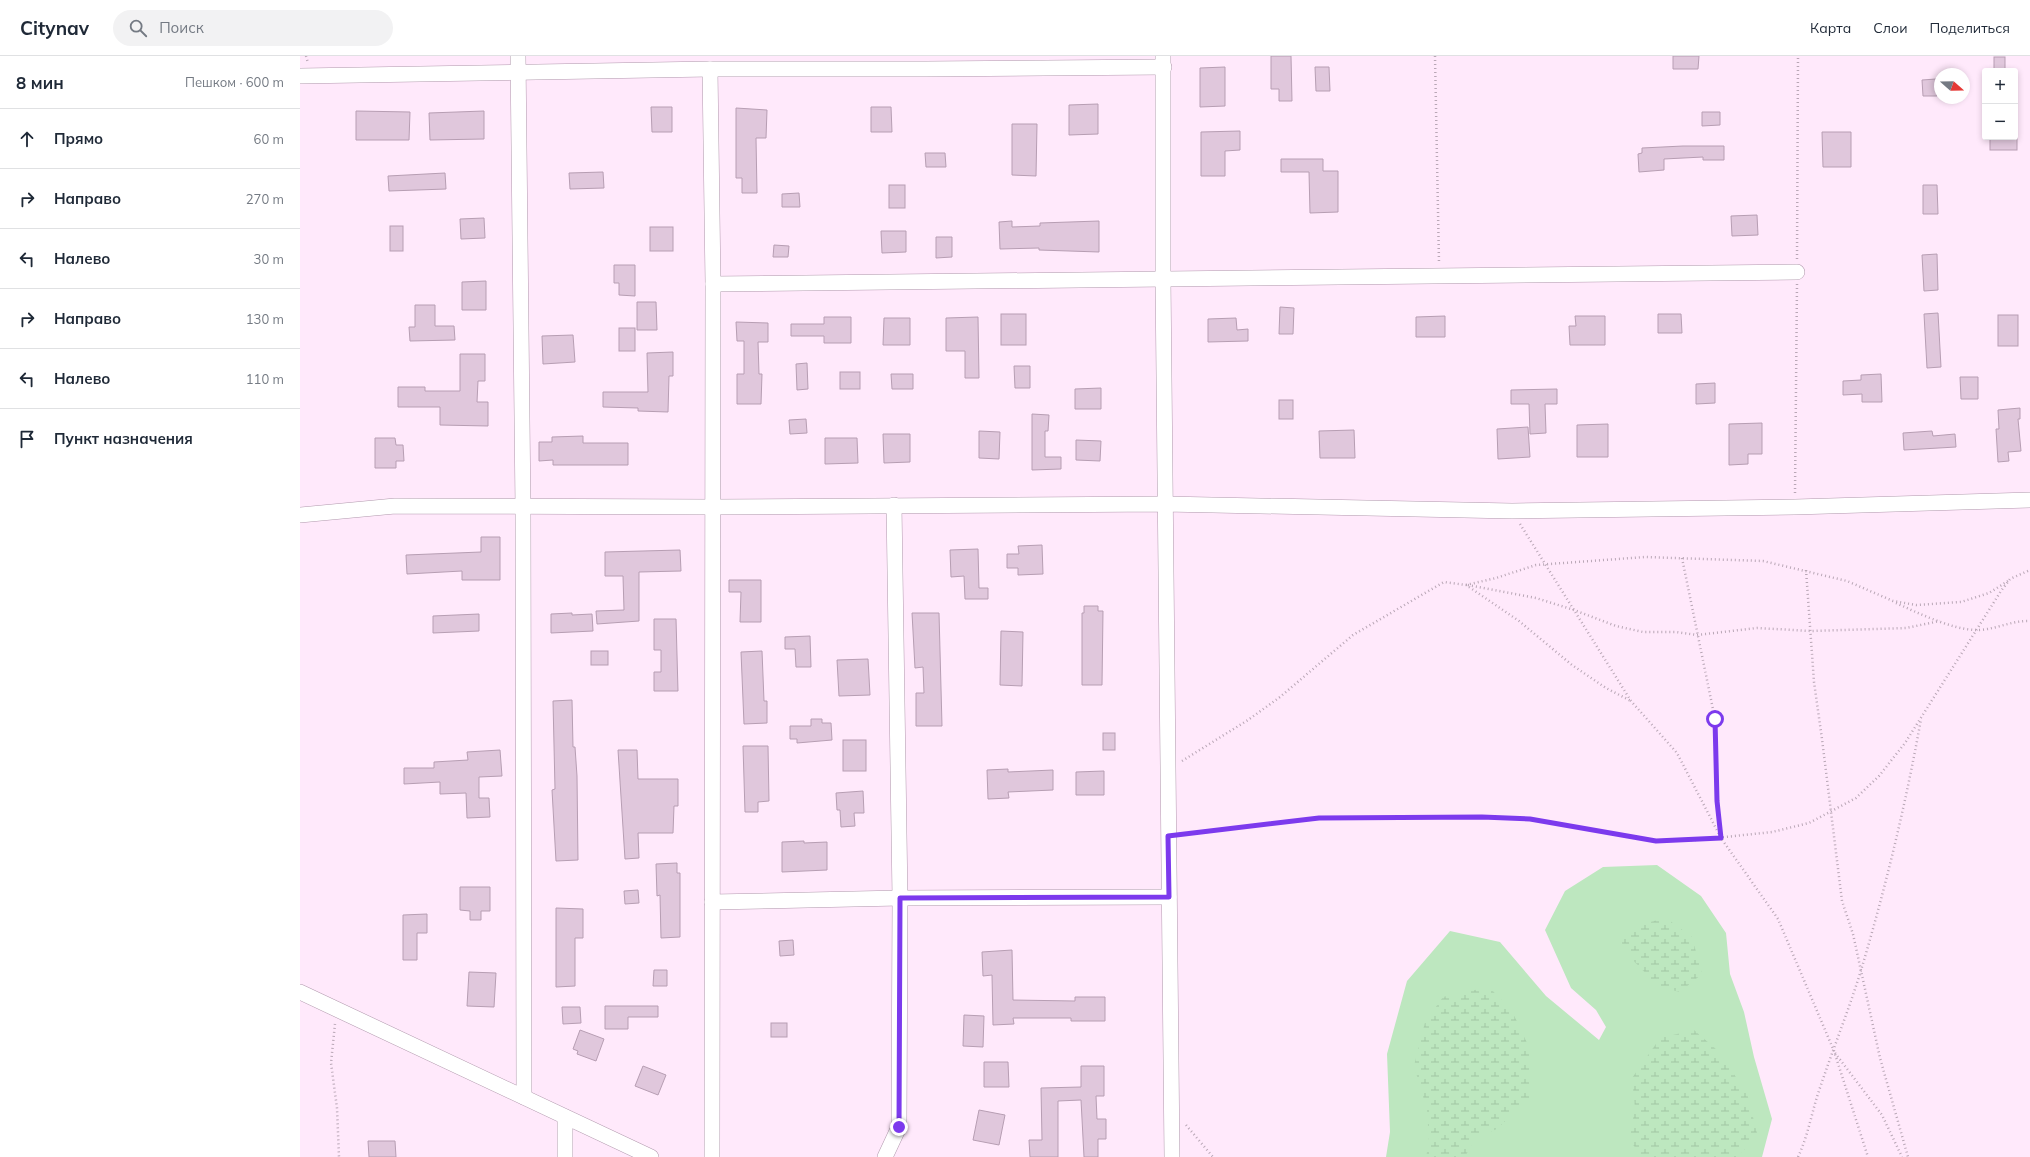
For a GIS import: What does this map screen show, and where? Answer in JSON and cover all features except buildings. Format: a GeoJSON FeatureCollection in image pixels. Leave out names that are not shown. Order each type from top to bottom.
{"type":"FeatureCollection","features":[{"type":"Feature","properties":{"kind":"street"},"geometry":{"type":"LineString","coordinates":[[518,56],[522,508],[524,1098]]}},
{"type":"Feature","properties":{"kind":"street"},"geometry":{"type":"LineString","coordinates":[[300,76],[518,73],[926,63],[1163,61],[1163,280],[1172,1157]]}},
{"type":"Feature","properties":{"kind":"street"},"geometry":{"type":"LineString","coordinates":[[710,69],[713,284],[712,1157]]}},
{"type":"Feature","properties":{"kind":"street"},"geometry":{"type":"LineString","coordinates":[[713,284],[1797,272]]}},
{"type":"Feature","properties":{"kind":"street"},"geometry":{"type":"LineString","coordinates":[[300,515],[395,506],[522,508],[1165,504],[1512,511],[1788,507],[2030,500]]}},
{"type":"Feature","properties":{"kind":"street"},"geometry":{"type":"LineString","coordinates":[[885,1157],[899,1127],[900,898],[894,505]]}},
{"type":"Feature","properties":{"kind":"street"},"geometry":{"type":"LineString","coordinates":[[712,902],[900,898],[1169,897]]}},
{"type":"Feature","properties":{"kind":"street"},"geometry":{"type":"LineString","coordinates":[[300,992],[651,1157]]}},
{"type":"Feature","properties":{"kind":"street"},"geometry":{"type":"LineString","coordinates":[[565,1117],[565,1157]]}},
{"type":"Feature","properties":{"kind":"path"},"geometry":{"type":"LineString","coordinates":[[1436,56],[1440,276]]}},
{"type":"Feature","properties":{"kind":"path"},"geometry":{"type":"LineString","coordinates":[[1512,511],[1631,701],[1677,753],[1721,838],[1778,919],[1834,1051],[1868,1157]]}},
{"type":"Feature","properties":{"kind":"path"},"geometry":{"type":"LineString","coordinates":[[1466,584],[1496,578],[1536,565],[1603,559],[1682,558],[1764,561],[1847,581],[1940,621],[1976,630],[2002,624],[2030,621]]}},
{"type":"Feature","properties":{"kind":"path"},"geometry":{"type":"LineString","coordinates":[[1682,558],[1715,719],[1717,801],[1721,838]]}},
{"type":"Feature","properties":{"kind":"path"},"geometry":{"type":"LineString","coordinates":[[1806,570],[1814,682],[1842,901],[1861,968],[1880,1058],[1908,1157]]}},
{"type":"Feature","properties":{"kind":"path"},"geometry":{"type":"LineString","coordinates":[[1893,601],[1916,605],[1960,602],[1989,593],[2010,579],[2030,570]]}},
{"type":"Feature","properties":{"kind":"path"},"geometry":{"type":"LineString","coordinates":[[1168,836],[1319,818],[1482,817],[1530,819],[1656,841],[1721,838],[1772,832],[1810,823],[1856,798],[1880,776],[1905,743],[2010,579]]}},
{"type":"Feature","properties":{"kind":"path"},"geometry":{"type":"LineString","coordinates":[[1168,767],[1182,761],[1248,720],[1280,697],[1353,635],[1444,582],[1466,584],[1536,598],[1574,610],[1616,626],[1643,632],[1676,632],[1697,635],[1757,628],[1811,631],[1906,628],[1940,621]]}},
{"type":"Feature","properties":{"kind":"path"},"geometry":{"type":"LineString","coordinates":[[1466,584],[1519,621],[1572,665],[1606,688],[1631,701]]}},
{"type":"Feature","properties":{"kind":"path"},"geometry":{"type":"LineString","coordinates":[[1798,1157],[1807,1139],[1820,1086],[1834,1051],[1861,968],[1896,842],[1913,765],[1921,716]]}},
{"type":"Feature","properties":{"kind":"path"},"geometry":{"type":"LineString","coordinates":[[336,1009],[331,1063],[337,1108],[339,1157]]}},
{"type":"Feature","properties":{"kind":"path"},"geometry":{"type":"LineString","coordinates":[[1834,1051],[1882,1114],[1902,1157]]}},
{"type":"Feature","properties":{"kind":"path"},"geometry":{"type":"LineString","coordinates":[[1185,1123],[1213,1157]]}},
{"type":"Feature","properties":{"kind":"green space"},"geometry":{"type":"Polygon","coordinates":[[[1657,865],[1701,896],[1726,933],[1730,974],[1744,1012],[1754,1057],[1772,1119],[1762,1157],[1386,1157],[1390,1132],[1387,1054],[1407,981],[1450,931],[1500,942],[1546,996],[1599,1040],[1606,1027],[1596,1010],[1571,988],[1545,930],[1565,891],[1603,867],[1657,865]]]}},
{"type":"Feature","properties":{"kind":"green space"},"geometry":{"type":"Polygon","coordinates":[[[1666,918],[1692,937],[1702,974],[1680,992],[1659,987],[1623,950],[1621,935],[1642,924],[1666,918]]]}},
{"type":"Feature","properties":{"kind":"green space"},"geometry":{"type":"Polygon","coordinates":[[[1490,988],[1512,1011],[1529,1047],[1530,1097],[1497,1129],[1475,1138],[1465,1157],[1426,1157],[1429,1142],[1427,1110],[1414,1066],[1425,1022],[1443,997],[1467,991],[1490,988]]]}},
{"type":"Feature","properties":{"kind":"green space"},"geometry":{"type":"Polygon","coordinates":[[[1694,1030],[1717,1050],[1747,1093],[1758,1137],[1736,1157],[1643,1157],[1629,1140],[1635,1108],[1632,1078],[1660,1038],[1694,1030]]]}},
{"type":"Feature","properties":{"kind":"route"},"geometry":{"type":"LineString","coordinates":[[899,1127],[900,898],[1169,897],[1168,836],[1319,818],[1482,817],[1530,819],[1601,831],[1631,838],[1656,841],[1721,838],[1717,801],[1715,719]]}}]}
